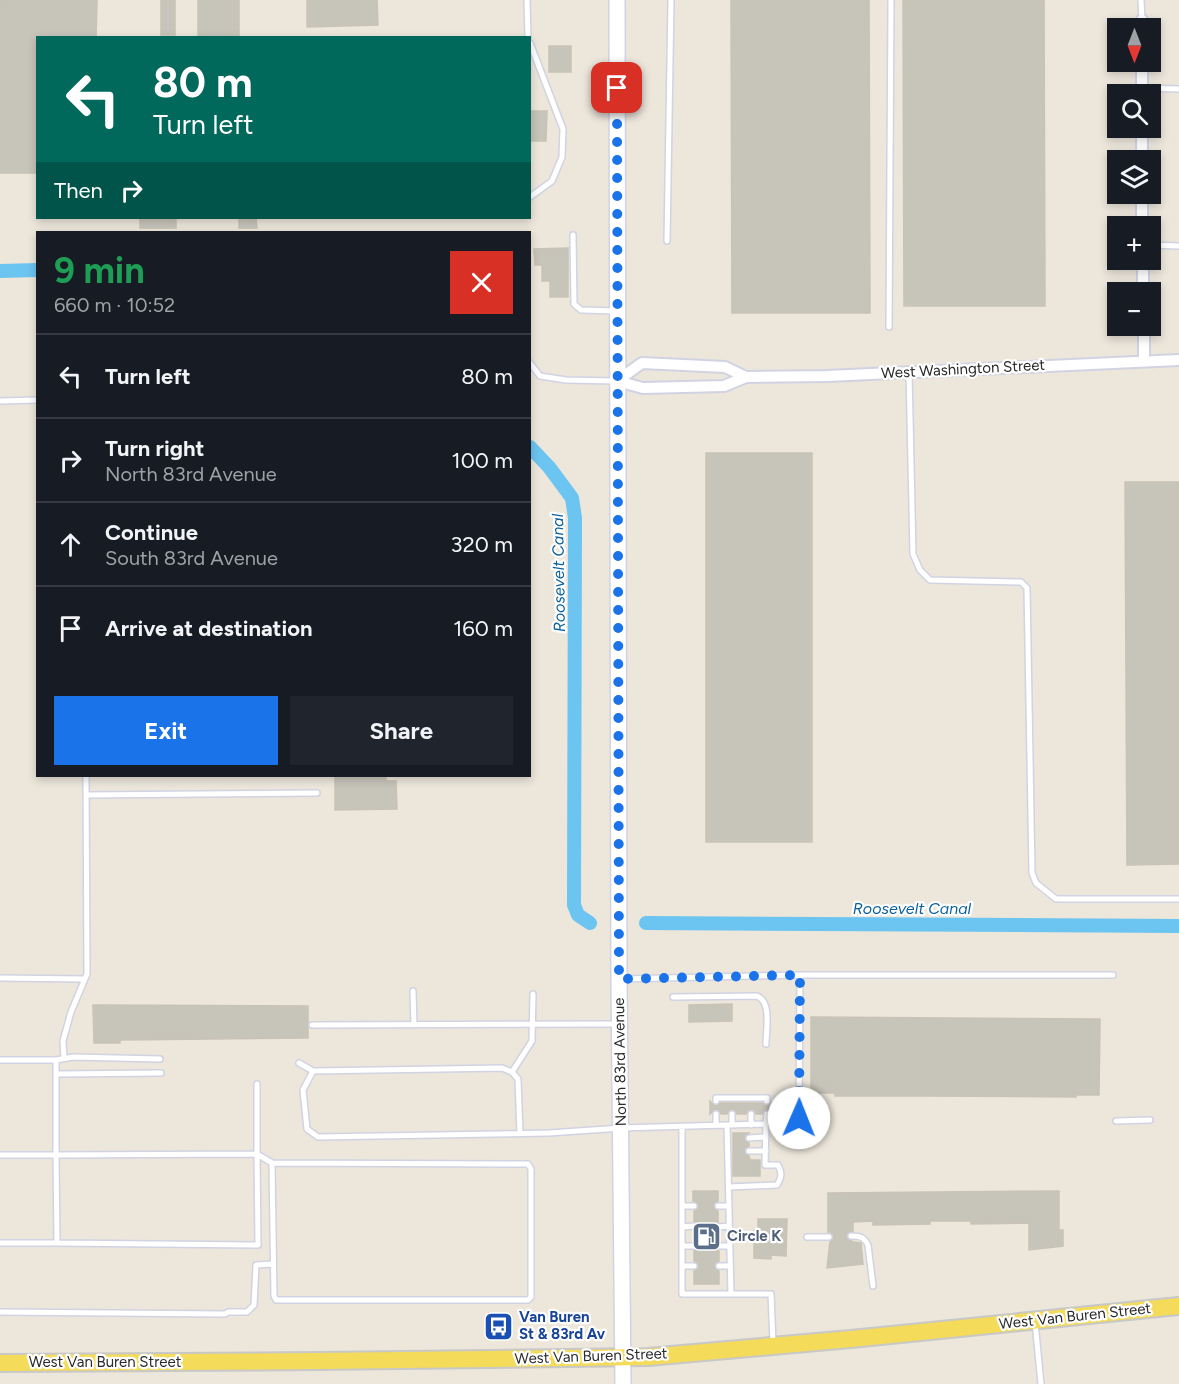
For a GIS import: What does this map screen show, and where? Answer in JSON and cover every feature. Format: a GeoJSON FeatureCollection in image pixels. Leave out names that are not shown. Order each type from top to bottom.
{"type":"FeatureCollection","features":[{"type":"Feature","properties":{"kind":"main road","name":"North 83rd Avenue"},"geometry":{"type":"LineString","coordinates":[[617,0],[619,979],[623,1384]]}},
{"type":"Feature","properties":{"kind":"main road","name":"West Van Buren Street"},"geometry":{"type":"LineString","coordinates":[[0,1363],[623,1358],[1179,1306]]}},
{"type":"Feature","properties":{"kind":"street"},"geometry":{"type":"LineString","coordinates":[[1144,336],[1144,361]]}},
{"type":"Feature","properties":{"kind":"street","name":"West Washington Street"},"geometry":{"type":"LineString","coordinates":[[617,381],[643,388],[724,386],[746,377],[1179,360]]}},
{"type":"Feature","properties":{"kind":"street","name":"West Washington Street"},"geometry":{"type":"LineString","coordinates":[[617,381],[642,363],[725,367],[746,377]]}},
{"type":"Feature","properties":{"kind":"lane"},"geometry":{"type":"LineString","coordinates":[[526,36],[528,0]]}},
{"type":"Feature","properties":{"kind":"lane"},"geometry":{"type":"LineString","coordinates":[[668,241],[671,0]]}},
{"type":"Feature","properties":{"kind":"lane"},"geometry":{"type":"LineString","coordinates":[[890,327],[891,0]]}},
{"type":"Feature","properties":{"kind":"lane"},"geometry":{"type":"LineString","coordinates":[[1141,0],[1142,18]]}},
{"type":"Feature","properties":{"kind":"lane"},"geometry":{"type":"LineString","coordinates":[[531,47],[563,129],[562,157],[552,181],[531,196]]}},
{"type":"Feature","properties":{"kind":"lane"},"geometry":{"type":"LineString","coordinates":[[1161,90],[1179,89]]}},
{"type":"Feature","properties":{"kind":"lane"},"geometry":{"type":"LineString","coordinates":[[573,235],[574,303],[581,310],[617,311]]}},
{"type":"Feature","properties":{"kind":"lane"},"geometry":{"type":"LineString","coordinates":[[1161,245],[1179,246]]}},
{"type":"Feature","properties":{"kind":"lane"},"geometry":{"type":"LineString","coordinates":[[531,364],[540,376],[566,380],[617,381]]}},
{"type":"Feature","properties":{"kind":"lane"},"geometry":{"type":"LineString","coordinates":[[909,372],[913,554],[920,570],[930,580],[1021,582],[1027,588],[1032,873],[1036,884],[1056,899],[1179,899]]}},
{"type":"Feature","properties":{"kind":"lane"},"geometry":{"type":"LineString","coordinates":[[0,401],[36,400]]}},
{"type":"Feature","properties":{"kind":"lane"},"geometry":{"type":"LineString","coordinates":[[64,1058],[63,1041],[71,1012],[87,974],[86,777]]}},
{"type":"Feature","properties":{"kind":"lane"},"geometry":{"type":"LineString","coordinates":[[87,795],[318,793]]}},
{"type":"Feature","properties":{"kind":"lane"},"geometry":{"type":"LineString","coordinates":[[619,979],[800,975],[1113,975]]}},
{"type":"Feature","properties":{"kind":"lane"},"geometry":{"type":"LineString","coordinates":[[799,1118],[800,975]]}},
{"type":"Feature","properties":{"kind":"lane"},"geometry":{"type":"LineString","coordinates":[[0,978],[85,979]]}},
{"type":"Feature","properties":{"kind":"lane"},"geometry":{"type":"LineString","coordinates":[[413,991],[414,1025]]}},
{"type":"Feature","properties":{"kind":"lane"},"geometry":{"type":"LineString","coordinates":[[512,1072],[532,1041],[533,994]]}},
{"type":"Feature","properties":{"kind":"lane"},"geometry":{"type":"LineString","coordinates":[[673,997],[758,996],[763,998],[766,1005],[766,1044]]}},
{"type":"Feature","properties":{"kind":"lane"},"geometry":{"type":"LineString","coordinates":[[312,1025],[620,1024]]}},
{"type":"Feature","properties":{"kind":"lane"},"geometry":{"type":"LineString","coordinates":[[0,1060],[160,1059]]}},
{"type":"Feature","properties":{"kind":"lane"},"geometry":{"type":"LineString","coordinates":[[56,1060],[57,1243]]}},
{"type":"Feature","properties":{"kind":"lane"},"geometry":{"type":"LineString","coordinates":[[299,1063],[313,1071],[502,1068],[512,1072],[518,1078],[520,1134]]}},
{"type":"Feature","properties":{"kind":"lane"},"geometry":{"type":"LineString","coordinates":[[313,1071],[303,1090],[307,1130],[318,1137],[520,1134],[621,1128],[766,1124]]}},
{"type":"Feature","properties":{"kind":"lane"},"geometry":{"type":"LineString","coordinates":[[56,1074],[161,1073]]}},
{"type":"Feature","properties":{"kind":"lane"},"geometry":{"type":"LineString","coordinates":[[0,1243],[258,1245],[257,1084]]}},
{"type":"Feature","properties":{"kind":"lane"},"geometry":{"type":"LineString","coordinates":[[716,1101],[716,1098],[751,1100],[767,1098],[767,1101]]}},
{"type":"Feature","properties":{"kind":"lane"},"geometry":{"type":"LineString","coordinates":[[716,1114],[716,1125]]}},
{"type":"Feature","properties":{"kind":"lane"},"geometry":{"type":"LineString","coordinates":[[731,1294],[729,1187],[732,1114]]}},
{"type":"Feature","properties":{"kind":"lane"},"geometry":{"type":"LineString","coordinates":[[751,1114],[751,1125]]}},
{"type":"Feature","properties":{"kind":"lane"},"geometry":{"type":"LineString","coordinates":[[729,1187],[777,1185],[781,1178],[778,1165],[765,1165],[767,1114]]}},
{"type":"Feature","properties":{"kind":"lane"},"geometry":{"type":"LineString","coordinates":[[1116,1121],[1150,1120]]}},
{"type":"Feature","properties":{"kind":"lane"},"geometry":{"type":"LineString","coordinates":[[682,1127],[682,1294],[771,1294],[773,1345]]}},
{"type":"Feature","properties":{"kind":"lane"},"geometry":{"type":"LineString","coordinates":[[749,1138],[766,1137]]}},
{"type":"Feature","properties":{"kind":"lane"},"geometry":{"type":"LineString","coordinates":[[749,1151],[766,1151]]}},
{"type":"Feature","properties":{"kind":"lane"},"geometry":{"type":"LineString","coordinates":[[0,1155],[257,1154],[272,1163],[528,1164],[531,1169],[532,1295],[528,1300],[276,1300],[273,1264],[272,1163]]}},
{"type":"Feature","properties":{"kind":"lane"},"geometry":{"type":"LineString","coordinates":[[682,1206],[694,1206]]}},
{"type":"Feature","properties":{"kind":"lane"},"geometry":{"type":"LineString","coordinates":[[718,1206],[729,1206]]}},
{"type":"Feature","properties":{"kind":"lane"},"geometry":{"type":"LineString","coordinates":[[682,1227],[694,1226]]}},
{"type":"Feature","properties":{"kind":"lane"},"geometry":{"type":"LineString","coordinates":[[718,1227],[729,1226]]}},
{"type":"Feature","properties":{"kind":"lane"},"geometry":{"type":"LineString","coordinates":[[851,1236],[860,1236],[866,1240],[873,1286]]}},
{"type":"Feature","properties":{"kind":"lane"},"geometry":{"type":"LineString","coordinates":[[807,1237],[829,1237]]}},
{"type":"Feature","properties":{"kind":"lane"},"geometry":{"type":"LineString","coordinates":[[682,1246],[694,1246]]}},
{"type":"Feature","properties":{"kind":"lane"},"geometry":{"type":"LineString","coordinates":[[719,1246],[730,1246]]}},
{"type":"Feature","properties":{"kind":"lane"},"geometry":{"type":"LineString","coordinates":[[0,1312],[225,1314],[247,1312],[254,1305],[256,1265],[273,1264]]}},
{"type":"Feature","properties":{"kind":"lane"},"geometry":{"type":"LineString","coordinates":[[682,1266],[694,1266]]}},
{"type":"Feature","properties":{"kind":"lane"},"geometry":{"type":"LineString","coordinates":[[719,1266],[730,1266]]}},
{"type":"Feature","properties":{"kind":"lane"},"geometry":{"type":"LineString","coordinates":[[1035,1320],[1041,1384]]}},
{"type":"Feature","properties":{"kind":"building"},"geometry":{"type":"Polygon","coordinates":[[[0,0],[97,0],[96,36],[36,36],[36,173],[0,173],[0,0]]]}},
{"type":"Feature","properties":{"kind":"building"},"geometry":{"type":"Polygon","coordinates":[[[161,0],[175,0],[175,35],[161,35],[161,0]]]}},
{"type":"Feature","properties":{"kind":"building"},"geometry":{"type":"Polygon","coordinates":[[[198,0],[239,0],[239,36],[198,36],[198,0]]]}},
{"type":"Feature","properties":{"kind":"building"},"geometry":{"type":"Polygon","coordinates":[[[307,0],[377,0],[378,25],[307,27],[307,0]]]}},
{"type":"Feature","properties":{"kind":"building"},"geometry":{"type":"Polygon","coordinates":[[[731,0],[869,0],[870,313],[732,313],[731,0]]]}},
{"type":"Feature","properties":{"kind":"building"},"geometry":{"type":"Polygon","coordinates":[[[903,0],[1044,0],[1045,306],[904,306],[903,0]]]}},
{"type":"Feature","properties":{"kind":"building"},"geometry":{"type":"Polygon","coordinates":[[[549,46],[571,46],[571,72],[549,72],[549,46]]]}},
{"type":"Feature","properties":{"kind":"building"},"geometry":{"type":"Polygon","coordinates":[[[531,111],[547,111],[546,141],[531,141],[531,111]]]}},
{"type":"Feature","properties":{"kind":"building"},"geometry":{"type":"Polygon","coordinates":[[[140,219],[176,219],[176,228],[140,228],[140,219]]]}},
{"type":"Feature","properties":{"kind":"building"},"geometry":{"type":"Polygon","coordinates":[[[239,219],[256,219],[257,228],[239,228],[239,219]]]}},
{"type":"Feature","properties":{"kind":"building"},"geometry":{"type":"Polygon","coordinates":[[[568,248],[568,297],[550,297],[550,281],[542,281],[542,265],[535,265],[534,249],[568,248]]]}},
{"type":"Feature","properties":{"kind":"building"},"geometry":{"type":"Polygon","coordinates":[[[706,453],[812,453],[812,842],[706,842],[706,453]]]}},
{"type":"Feature","properties":{"kind":"building"},"geometry":{"type":"Polygon","coordinates":[[[1125,482],[1179,482],[1179,864],[1127,865],[1125,482]]]}},
{"type":"Feature","properties":{"kind":"building"},"geometry":{"type":"Polygon","coordinates":[[[335,777],[386,777],[386,781],[396,781],[397,809],[335,810],[335,777]]]}},
{"type":"Feature","properties":{"kind":"building"},"geometry":{"type":"Polygon","coordinates":[[[732,1004],[732,1021],[689,1022],[689,1005],[732,1004]]]}},
{"type":"Feature","properties":{"kind":"building"},"geometry":{"type":"Polygon","coordinates":[[[93,1005],[308,1006],[308,1038],[120,1040],[120,1043],[94,1043],[93,1005]]]}},
{"type":"Feature","properties":{"kind":"building"},"geometry":{"type":"Polygon","coordinates":[[[811,1017],[1100,1019],[1099,1095],[1076,1095],[1076,1097],[835,1096],[835,1093],[811,1093],[811,1017]]]}},
{"type":"Feature","properties":{"kind":"building"},"geometry":{"type":"Polygon","coordinates":[[[710,1101],[715,1106],[720,1103],[763,1103],[766,1106],[771,1103],[771,1112],[767,1109],[762,1114],[756,1114],[750,1109],[746,1114],[737,1114],[731,1109],[727,1114],[721,1114],[715,1109],[710,1114],[710,1101]]]}},
{"type":"Feature","properties":{"kind":"building"},"geometry":{"type":"Polygon","coordinates":[[[733,1133],[749,1133],[744,1138],[749,1146],[744,1152],[750,1160],[760,1160],[760,1176],[733,1176],[733,1133]]]}},
{"type":"Feature","properties":{"kind":"building","name":"Circle K"},"geometry":{"type":"Polygon","coordinates":[[[693,1191],[718,1191],[718,1201],[713,1207],[718,1211],[718,1222],[713,1227],[718,1232],[719,1241],[714,1247],[719,1251],[719,1261],[714,1267],[719,1271],[719,1284],[694,1284],[694,1271],[699,1265],[694,1261],[694,1251],[699,1245],[694,1241],[694,1231],[699,1226],[694,1221],[694,1211],[699,1205],[693,1201],[693,1191]]]}},
{"type":"Feature","properties":{"kind":"building"},"geometry":{"type":"Polygon","coordinates":[[[1059,1191],[1059,1230],[1063,1230],[1063,1246],[1029,1250],[1029,1223],[971,1224],[971,1221],[930,1221],[930,1224],[873,1225],[873,1221],[853,1222],[853,1231],[847,1233],[847,1238],[861,1243],[863,1264],[827,1268],[830,1242],[834,1238],[831,1232],[828,1232],[828,1193],[1059,1191]]]}},
{"type":"Feature","properties":{"kind":"building"},"geometry":{"type":"Polygon","coordinates":[[[758,1219],[787,1219],[786,1256],[771,1255],[771,1259],[754,1258],[754,1230],[758,1230],[758,1219]]]}},
{"type":"Feature","properties":{"kind":"waterway","name":"Roosevelt Canal"},"geometry":{"type":"LineString","coordinates":[[0,271],[36,270]]}},
{"type":"Feature","properties":{"kind":"waterway","name":"Roosevelt Canal"},"geometry":{"type":"LineString","coordinates":[[531,448],[549,467],[572,498],[575,518],[574,905],[578,915],[590,923]]}},
{"type":"Feature","properties":{"kind":"waterway","name":"Roosevelt Canal"},"geometry":{"type":"LineString","coordinates":[[646,923],[1179,926]]}},
{"type":"Feature","properties":{"kind":"place","name":"Circle K"},"geometry":{"type":"Point","coordinates":[706,1236]}},
{"type":"Feature","properties":{"kind":"place","name":"Van Buren St & 83rd Av"},"geometry":{"type":"Point","coordinates":[498,1326]}},
{"type":"Feature","properties":{"kind":"route"},"geometry":{"type":"LineString","coordinates":[[617,88],[619,979],[800,975],[799,1118]]}}]}
